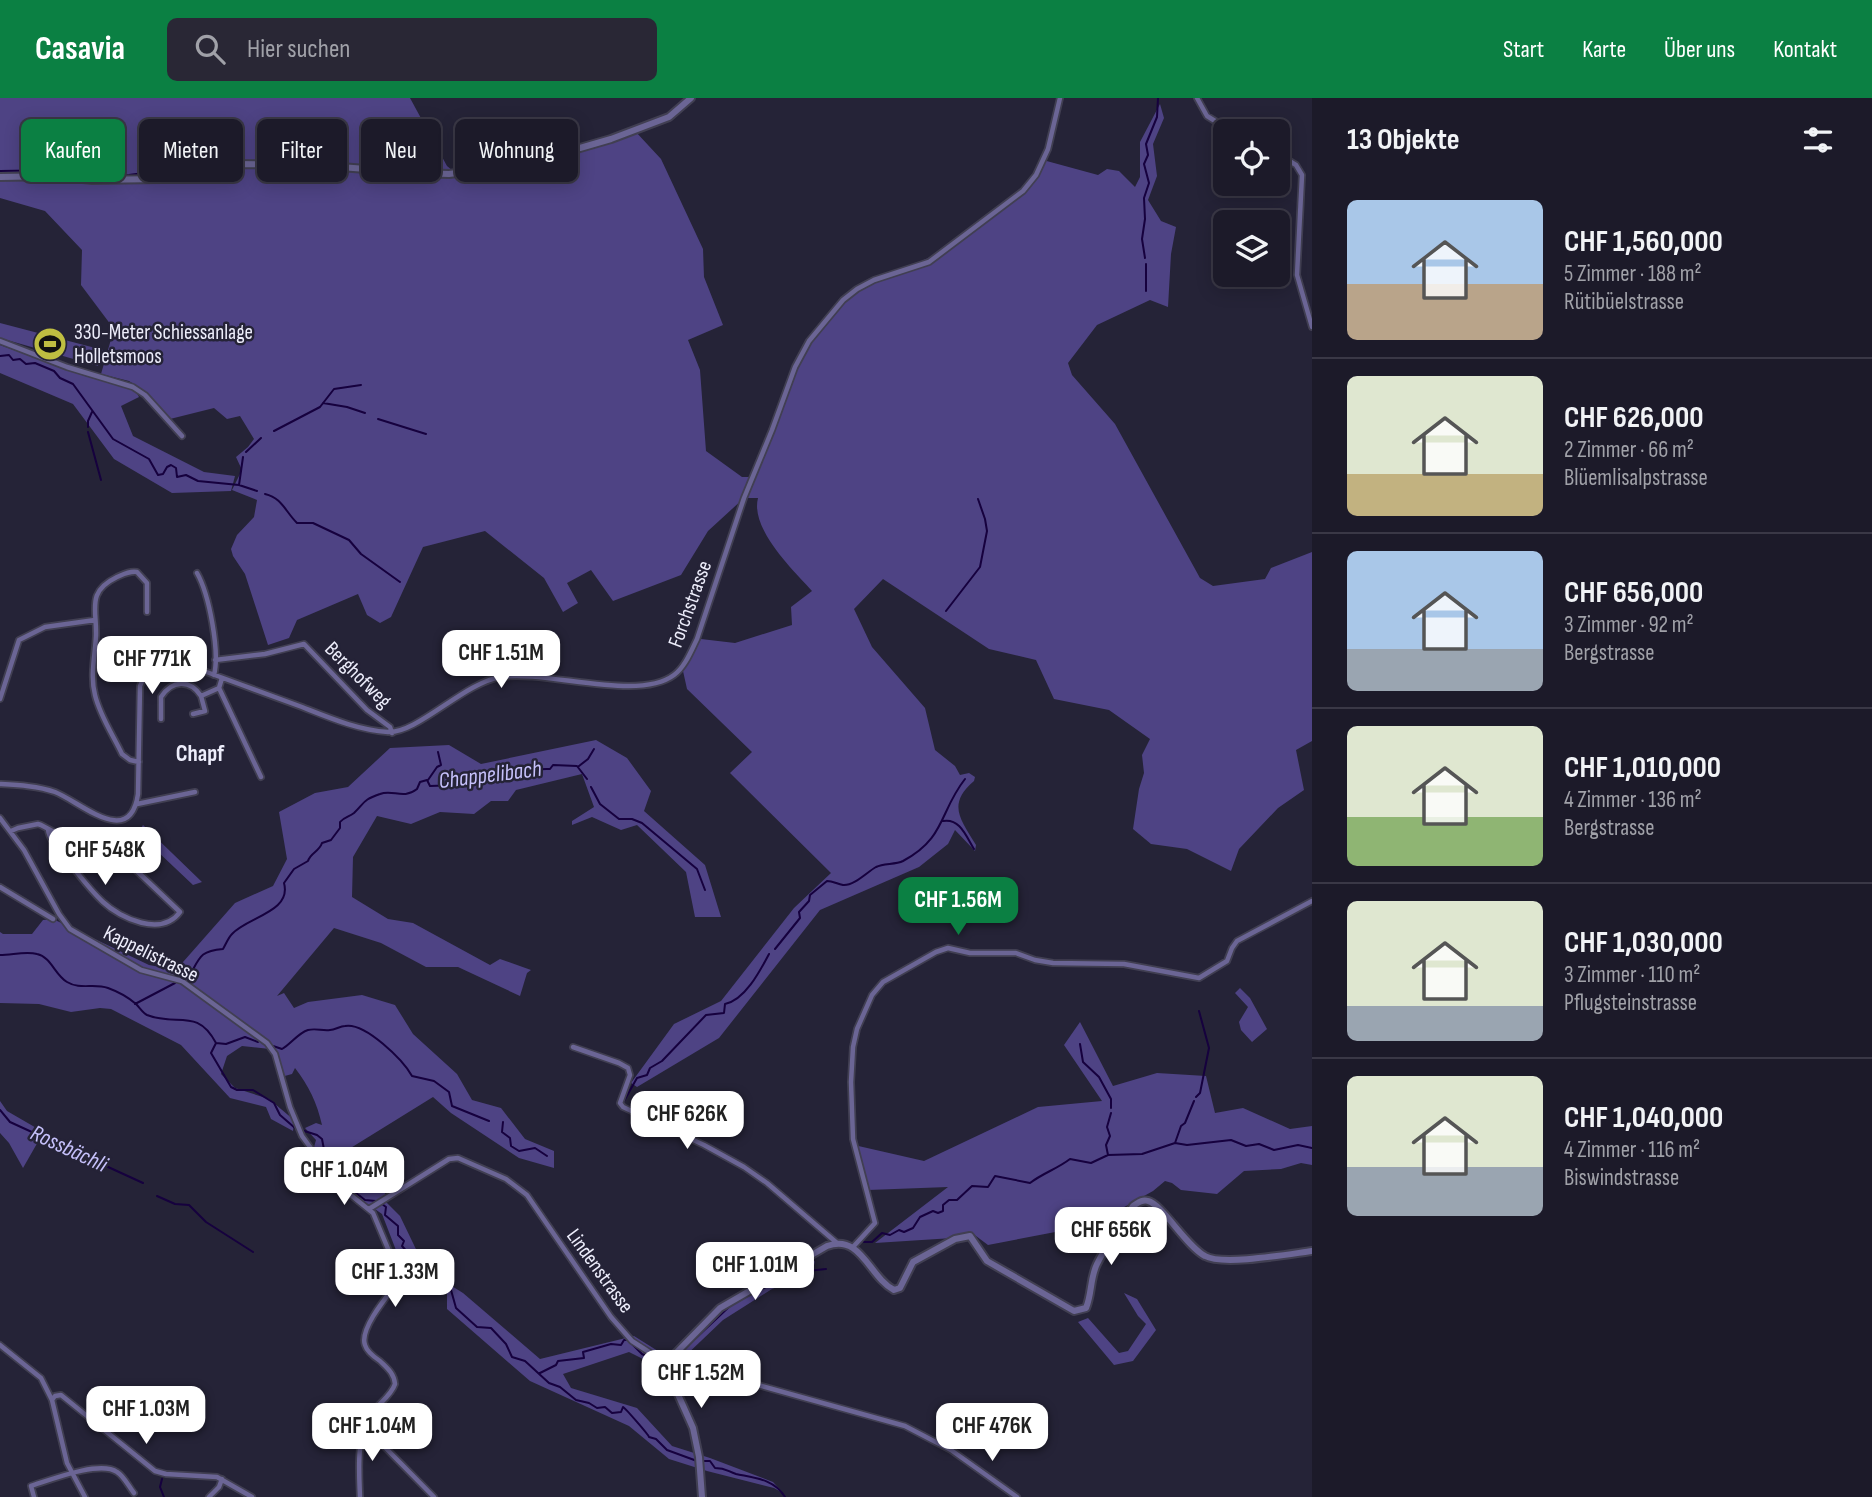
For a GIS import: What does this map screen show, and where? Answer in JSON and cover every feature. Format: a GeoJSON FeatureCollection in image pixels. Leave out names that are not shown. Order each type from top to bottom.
{"type":"FeatureCollection","features":[{"type":"Feature","properties":{"kind":"street"},"geometry":{"type":"LineString","coordinates":[[0,177],[160,179],[236,164],[315,165],[449,174],[472,171],[533,152],[580,148],[611,139],[669,117],[691,98]]}},
{"type":"Feature","properties":{"kind":"street","name":"Forchstrasse"},"geometry":{"type":"LineString","coordinates":[[393,733],[405,731],[464,693],[502,676],[542,677],[628,686],[651,684],[674,676],[687,660],[697,639],[744,498],[795,367],[809,341],[843,300],[857,289],[874,280],[929,262],[1023,191],[1036,175],[1048,149],[1060,98]]}},
{"type":"Feature","properties":{"kind":"street"},"geometry":{"type":"LineString","coordinates":[[1197,98],[1207,116],[1213,120]]}},
{"type":"Feature","properties":{"kind":"street"},"geometry":{"type":"LineString","coordinates":[[1290,161],[1302,175],[1297,275],[1312,327]]}},
{"type":"Feature","properties":{"kind":"street"},"geometry":{"type":"LineString","coordinates":[[0,341],[67,367],[133,387],[145,395],[182,436]]}},
{"type":"Feature","properties":{"kind":"street"},"geometry":{"type":"LineString","coordinates":[[139,762],[122,754],[95,695],[95,598],[108,581],[131,571],[139,573],[146,580],[147,612]]}},
{"type":"Feature","properties":{"kind":"street"},"geometry":{"type":"LineString","coordinates":[[197,573],[209,599],[214,675]]}},
{"type":"Feature","properties":{"kind":"street"},"geometry":{"type":"LineString","coordinates":[[0,699],[19,640],[45,627],[95,620]]}},
{"type":"Feature","properties":{"kind":"street","name":"Berghofweg"},"geometry":{"type":"LineString","coordinates":[[215,660],[265,654],[306,645],[367,710],[390,727],[393,733]]}},
{"type":"Feature","properties":{"kind":"street"},"geometry":{"type":"LineString","coordinates":[[0,784],[54,792],[90,812],[114,821],[127,819],[137,804],[139,689],[145,676],[156,667],[171,662],[182,663],[355,727],[393,733]]}},
{"type":"Feature","properties":{"kind":"street"},"geometry":{"type":"LineString","coordinates":[[222,678],[219,688],[261,777]]}},
{"type":"Feature","properties":{"kind":"street"},"geometry":{"type":"LineString","coordinates":[[161,719],[161,697],[172,685],[180,683],[189,685],[201,696],[205,710],[193,714]]}},
{"type":"Feature","properties":{"kind":"street"},"geometry":{"type":"LineString","coordinates":[[201,696],[219,688]]}},
{"type":"Feature","properties":{"kind":"street"},"geometry":{"type":"LineString","coordinates":[[137,804],[195,792]]}},
{"type":"Feature","properties":{"kind":"street"},"geometry":{"type":"LineString","coordinates":[[0,818],[11,831],[35,825],[48,829],[75,842],[101,837],[180,912],[167,922],[155,924],[140,922],[120,914],[92,891],[50,836],[48,829]]}},
{"type":"Feature","properties":{"kind":"street","name":"Kappelistrasse"},"geometry":{"type":"LineString","coordinates":[[11,831],[63,922],[77,934],[141,970],[182,981],[267,1043],[275,1054],[300,1132],[337,1184],[369,1209]]}},
{"type":"Feature","properties":{"kind":"street"},"geometry":{"type":"LineString","coordinates":[[0,887],[53,919]]}},
{"type":"Feature","properties":{"kind":"street"},"geometry":{"type":"LineString","coordinates":[[853,1247],[876,1223],[853,1139],[853,1047],[869,1000],[883,982],[948,948],[970,953],[1016,953],[1053,963],[1124,964],[1189,978],[1202,977],[1227,961],[1237,941],[1312,901]]}},
{"type":"Feature","properties":{"kind":"street"},"geometry":{"type":"LineString","coordinates":[[573,1047],[619,1063],[628,1069],[630,1075],[620,1103],[623,1107],[704,1145],[768,1183],[837,1243],[853,1247],[885,1286],[894,1290],[900,1288],[913,1262],[955,1239],[970,1236],[987,1261],[1074,1311],[1086,1308],[1091,1298],[1092,1279],[1097,1264],[1133,1206],[1149,1200],[1159,1207],[1180,1234],[1206,1257],[1228,1260],[1312,1251]]}},
{"type":"Feature","properties":{"kind":"street","name":"Lindenstrasse"},"geometry":{"type":"LineString","coordinates":[[369,1209],[454,1157],[506,1179],[527,1195],[611,1317],[632,1340],[672,1367],[751,1383],[905,1426],[951,1450],[1017,1497]]}},
{"type":"Feature","properties":{"kind":"street"},"geometry":{"type":"LineString","coordinates":[[360,1497],[359,1461],[365,1427],[395,1384],[390,1371],[368,1351],[364,1344],[364,1335],[398,1282],[399,1275],[376,1219],[369,1209]]}},
{"type":"Feature","properties":{"kind":"street"},"geometry":{"type":"LineString","coordinates":[[660,1359],[675,1354],[726,1304],[814,1253],[837,1243]]}},
{"type":"Feature","properties":{"kind":"street"},"geometry":{"type":"LineString","coordinates":[[0,1345],[41,1378],[52,1400],[72,1473],[85,1497]]}},
{"type":"Feature","properties":{"kind":"street"},"geometry":{"type":"LineString","coordinates":[[675,1354],[672,1381],[688,1412],[699,1457],[702,1497]]}},
{"type":"Feature","properties":{"kind":"street"},"geometry":{"type":"LineString","coordinates":[[52,1400],[61,1395],[155,1471],[222,1479],[252,1497]]}},
{"type":"Feature","properties":{"kind":"street"},"geometry":{"type":"LineString","coordinates":[[365,1427],[434,1497]]}},
{"type":"Feature","properties":{"kind":"street"},"geometry":{"type":"LineString","coordinates":[[34,1497],[32,1486],[77,1470],[111,1469],[118,1472],[134,1493]]}},
{"type":"Feature","properties":{"kind":"street"},"geometry":{"type":"LineString","coordinates":[[209,1497],[219,1487],[222,1479]]}},
{"type":"Feature","properties":{"kind":"shaded area"},"geometry":{"type":"Polygon","coordinates":[[[0,98],[410,98],[421,119],[361,119],[361,182],[441,182],[441,155],[447,166],[455,173],[455,182],[578,182],[578,149],[635,131],[661,159],[703,249],[704,277],[723,325],[688,340],[700,370],[706,451],[742,477],[752,477],[809,341],[843,300],[857,289],[942,252],[1023,191],[1043,160],[1098,175],[1107,169],[1119,171],[1135,187],[1140,177],[1140,142],[1160,104],[1164,118],[1153,144],[1157,176],[1148,200],[1161,221],[1176,227],[1171,254],[1168,307],[1150,300],[1097,325],[1068,363],[1072,375],[1115,424],[1200,578],[1213,586],[1265,579],[1271,568],[1312,552],[1312,741],[1296,750],[1304,790],[1278,808],[1239,849],[1231,871],[1187,849],[1151,844],[1133,829],[1144,773],[1142,755],[1150,739],[1109,710],[1054,699],[1036,660],[989,649],[883,579],[854,609],[872,647],[925,708],[935,750],[955,766],[960,775],[969,773],[975,777],[961,797],[959,812],[976,845],[975,851],[955,830],[948,844],[919,867],[820,910],[719,1038],[637,1087],[631,1083],[674,1024],[721,1001],[794,908],[831,873],[730,773],[752,752],[687,689],[683,671],[701,639],[735,643],[792,625],[791,607],[812,591],[784,561],[767,536],[760,523],[758,498],[744,498],[708,531],[681,575],[613,601],[591,570],[567,583],[578,603],[563,612],[544,578],[485,531],[423,547],[391,617],[380,623],[367,615],[358,594],[297,620],[289,638],[268,645],[245,574],[231,549],[237,535],[254,517],[257,500],[232,490],[242,470],[236,457],[254,439],[240,416],[227,419],[214,408],[170,419],[143,390],[129,381],[101,374],[114,329],[81,285],[82,250],[45,211],[0,198],[0,98]]]}},
{"type":"Feature","properties":{"kind":"shaded area","name":"330-Meter Schiessanlage Holletsmoos"},"geometry":{"type":"Polygon","coordinates":[[[0,323],[103,350],[98,366],[0,338],[0,323]]]}},
{"type":"Feature","properties":{"kind":"shaded area"},"geometry":{"type":"Polygon","coordinates":[[[0,345],[85,376],[135,390],[139,397],[121,406],[133,436],[204,472],[235,476],[231,491],[172,493],[114,459],[73,404],[0,373],[0,345]]]}},
{"type":"Feature","properties":{"kind":"shaded area"},"geometry":{"type":"Polygon","coordinates":[[[596,740],[627,758],[651,791],[644,811],[705,865],[721,917],[695,917],[686,872],[637,825],[621,830],[592,817],[572,825],[572,821],[594,807],[582,774],[516,790],[508,801],[491,801],[474,814],[440,812],[411,824],[377,816],[353,857],[352,897],[388,919],[413,923],[490,965],[500,959],[531,970],[527,973],[520,996],[458,967],[426,967],[381,943],[334,928],[277,996],[284,993],[294,1008],[308,1002],[362,995],[395,1005],[413,1034],[457,1074],[472,1100],[501,1108],[525,1139],[554,1151],[554,1168],[519,1158],[451,1113],[433,1097],[349,1149],[388,1197],[384,1200],[400,1216],[426,1270],[463,1293],[540,1359],[634,1336],[669,1358],[669,1372],[629,1352],[563,1374],[571,1388],[637,1408],[672,1446],[773,1482],[783,1493],[774,1488],[669,1459],[629,1426],[530,1381],[447,1309],[447,1292],[406,1276],[382,1214],[346,1189],[332,1175],[314,1147],[316,1140],[305,1128],[316,1123],[322,1125],[315,1102],[304,1081],[295,1068],[292,1074],[281,1077],[270,1049],[242,1046],[227,1056],[221,1074],[235,1088],[269,1099],[294,1120],[293,1131],[271,1119],[266,1107],[230,1098],[181,1045],[111,1009],[71,1012],[39,1004],[0,1003],[0,932],[32,934],[43,920],[53,919],[149,965],[176,970],[235,903],[273,886],[287,859],[279,812],[315,793],[348,787],[390,748],[449,745],[481,764],[596,740]]]}},
{"type":"Feature","properties":{"kind":"shaded area"},"geometry":{"type":"Polygon","coordinates":[[[143,825],[202,882],[193,885],[138,833],[143,825]]]}},
{"type":"Feature","properties":{"kind":"shaded area"},"geometry":{"type":"Polygon","coordinates":[[[1240,988],[1250,998],[1267,1029],[1252,1042],[1241,1030],[1239,1022],[1248,1007],[1235,993],[1240,988]]]}},
{"type":"Feature","properties":{"kind":"shaded area"},"geometry":{"type":"Polygon","coordinates":[[[1080,1022],[1113,1086],[1157,1073],[1206,1076],[1215,1113],[1243,1108],[1290,1129],[1312,1126],[1312,1165],[1301,1163],[1281,1169],[1244,1171],[1217,1194],[1181,1190],[1165,1181],[1153,1191],[1092,1225],[988,1245],[972,1233],[953,1238],[875,1243],[948,1187],[868,1190],[854,1145],[924,1161],[1038,1107],[1102,1101],[1064,1045],[1080,1022]]]}},
{"type":"Feature","properties":{"kind":"shaded area"},"geometry":{"type":"Polygon","coordinates":[[[0,1101],[7,1111],[64,1144],[39,1140],[23,1168],[0,1133],[0,1101]]]}},
{"type":"Feature","properties":{"kind":"shaded area"},"geometry":{"type":"Polygon","coordinates":[[[815,1261],[812,1274],[772,1289],[723,1320],[680,1361],[676,1353],[709,1318],[739,1296],[815,1261]]]}},
{"type":"Feature","properties":{"kind":"shaded area"},"geometry":{"type":"Polygon","coordinates":[[[1124,1293],[1137,1299],[1156,1330],[1133,1361],[1114,1365],[1078,1322],[1088,1318],[1119,1353],[1128,1351],[1146,1324],[1124,1293]]]}},
{"type":"Feature","properties":{"kind":"waterway"},"geometry":{"type":"LineString","coordinates":[[1145,258],[1142,239],[1144,198],[1149,183],[1144,164],[1148,155],[1146,144],[1157,117],[1158,98]]}},
{"type":"Feature","properties":{"kind":"waterway"},"geometry":{"type":"LineString","coordinates":[[0,171],[64,170],[89,176],[139,174]]}},
{"type":"Feature","properties":{"kind":"waterway"},"geometry":{"type":"LineString","coordinates":[[1146,264],[1146,291]]}},
{"type":"Feature","properties":{"kind":"waterway"},"geometry":{"type":"LineString","coordinates":[[0,356],[9,355],[13,360],[20,359],[26,364],[35,363],[54,371],[60,378],[73,384],[113,439],[149,459],[158,475],[163,474],[171,465],[176,468],[177,477],[186,475],[198,481],[239,485],[257,491]]}},
{"type":"Feature","properties":{"kind":"waterway"},"geometry":{"type":"LineString","coordinates":[[274,431],[320,407],[334,389],[361,385]]}},
{"type":"Feature","properties":{"kind":"waterway"},"geometry":{"type":"LineString","coordinates":[[323,403],[365,413]]}},
{"type":"Feature","properties":{"kind":"waterway"},"geometry":{"type":"LineString","coordinates":[[88,427],[92,412]]}},
{"type":"Feature","properties":{"kind":"waterway"},"geometry":{"type":"LineString","coordinates":[[378,419],[426,434]]}},
{"type":"Feature","properties":{"kind":"waterway"},"geometry":{"type":"LineString","coordinates":[[88,432],[101,480]]}},
{"type":"Feature","properties":{"kind":"waterway"},"geometry":{"type":"LineString","coordinates":[[246,452],[261,438]]}},
{"type":"Feature","properties":{"kind":"waterway"},"geometry":{"type":"LineString","coordinates":[[239,485],[243,457]]}},
{"type":"Feature","properties":{"kind":"waterway"},"geometry":{"type":"LineString","coordinates":[[265,494],[279,502],[297,523],[313,523],[349,540],[361,554],[400,582]]}},
{"type":"Feature","properties":{"kind":"waterway"},"geometry":{"type":"LineString","coordinates":[[946,611],[980,567],[987,531],[978,499]]}},
{"type":"Feature","properties":{"kind":"waterway"},"geometry":{"type":"LineString","coordinates":[[579,766],[588,759],[594,749]]}},
{"type":"Feature","properties":{"kind":"waterway"},"geometry":{"type":"LineString","coordinates":[[428,780],[441,765],[438,752]]}},
{"type":"Feature","properties":{"kind":"waterway","name":"Chappelibach"},"geometry":{"type":"LineString","coordinates":[[184,978],[190,975],[205,953],[223,949],[239,928],[275,907],[281,901],[285,893],[284,883],[294,869],[308,861],[322,843],[331,840],[340,828],[340,822],[370,798],[385,793],[407,794],[417,789],[420,782],[427,780],[430,786],[446,785],[520,771],[550,769],[553,765],[577,766],[587,779]]}},
{"type":"Feature","properties":{"kind":"waterway"},"geometry":{"type":"LineString","coordinates":[[775,949],[800,918],[799,912],[809,901],[810,895],[827,881],[847,885],[876,867],[903,861],[917,852],[935,834],[965,779]]}},
{"type":"Feature","properties":{"kind":"waterway","name":"Chappelibach"},"geometry":{"type":"LineString","coordinates":[[591,787],[600,804],[619,819],[632,819],[642,823],[697,869],[705,890]]}},
{"type":"Feature","properties":{"kind":"waterway"},"geometry":{"type":"LineString","coordinates":[[943,821],[958,825],[974,849]]}},
{"type":"Feature","properties":{"kind":"waterway"},"geometry":{"type":"LineString","coordinates":[[0,955],[37,954],[72,984],[108,988],[130,999],[147,1015],[194,1021],[201,1025],[216,1043],[211,1053],[231,1087],[237,1090],[253,1090],[274,1103],[280,1115],[295,1128],[317,1135],[322,1139],[326,1160],[351,1189],[365,1200],[376,1201]]}},
{"type":"Feature","properties":{"kind":"waterway"},"geometry":{"type":"LineString","coordinates":[[624,1101],[637,1078],[647,1075],[650,1068],[662,1061],[706,1015],[724,1013],[725,1004],[745,991],[769,954]]}},
{"type":"Feature","properties":{"kind":"waterway","name":"Chappelibach"},"geometry":{"type":"LineString","coordinates":[[135,1004],[175,983]]}},
{"type":"Feature","properties":{"kind":"waterway"},"geometry":{"type":"LineString","coordinates":[[1196,1097],[1200,1093],[1209,1048],[1199,1011]]}},
{"type":"Feature","properties":{"kind":"waterway"},"geometry":{"type":"LineString","coordinates":[[273,1046],[282,1049],[308,1030],[353,1026],[383,1043],[412,1076],[434,1081],[449,1092],[452,1106],[489,1121]]}},
{"type":"Feature","properties":{"kind":"waterway"},"geometry":{"type":"LineString","coordinates":[[216,1043],[226,1044],[245,1037],[258,1042]]}},
{"type":"Feature","properties":{"kind":"waterway"},"geometry":{"type":"LineString","coordinates":[[1080,1044],[1083,1062],[1099,1077],[1111,1099],[1111,1108]]}},
{"type":"Feature","properties":{"kind":"waterway"},"geometry":{"type":"LineString","coordinates":[[1175,1143],[1194,1101]]}},
{"type":"Feature","properties":{"kind":"waterway","name":"Rossbächli"},"geometry":{"type":"LineString","coordinates":[[0,1110],[10,1122],[143,1183]]}},
{"type":"Feature","properties":{"kind":"waterway"},"geometry":{"type":"LineString","coordinates":[[1108,1155],[1106,1145],[1110,1136],[1107,1127],[1111,1113]]}},
{"type":"Feature","properties":{"kind":"waterway"},"geometry":{"type":"LineString","coordinates":[[503,1122],[502,1132],[510,1138],[511,1146],[519,1151],[535,1148],[547,1156]]}},
{"type":"Feature","properties":{"kind":"waterway"},"geometry":{"type":"LineString","coordinates":[[864,1242],[872,1242],[882,1233],[890,1235],[899,1230],[904,1232],[913,1228],[920,1217],[933,1211],[943,1211],[943,1205],[949,1200],[957,1200],[972,1186],[988,1187],[995,1176],[1030,1183],[1070,1159],[1091,1163],[1108,1155],[1142,1154],[1175,1143],[1187,1145],[1231,1140],[1246,1146],[1259,1144],[1274,1150],[1298,1145],[1312,1148]]}},
{"type":"Feature","properties":{"kind":"waterway"},"geometry":{"type":"LineString","coordinates":[[157,1196],[175,1204],[189,1205],[206,1222],[253,1252]]}},
{"type":"Feature","properties":{"kind":"waterway"},"geometry":{"type":"LineString","coordinates":[[382,1204],[386,1207],[385,1215],[398,1226],[398,1235],[404,1241],[402,1246],[414,1260],[415,1265],[410,1270],[432,1278],[451,1290],[456,1308],[477,1327],[491,1328],[506,1344],[512,1357],[525,1361],[549,1383],[560,1387],[576,1400],[597,1408],[605,1407],[612,1413],[621,1412],[623,1407],[649,1437],[656,1439],[667,1450],[697,1461]]}},
{"type":"Feature","properties":{"kind":"waterway"},"geometry":{"type":"LineString","coordinates":[[745,1297],[798,1272],[826,1269]]}},
{"type":"Feature","properties":{"kind":"waterway"},"geometry":{"type":"LineString","coordinates":[[682,1351],[731,1305]]}},
{"type":"Feature","properties":{"kind":"waterway"},"geometry":{"type":"LineString","coordinates":[[540,1373],[556,1365],[558,1361],[584,1358],[583,1352],[611,1344],[621,1345],[624,1340],[628,1340],[642,1354],[660,1362]]}},
{"type":"Feature","properties":{"kind":"waterway"},"geometry":{"type":"LineString","coordinates":[[703,1461],[710,1461],[715,1468],[770,1483],[785,1497]]}},
{"type":"Feature","properties":{"kind":"waterway"},"geometry":{"type":"LineString","coordinates":[[162,1479],[160,1487],[164,1497]]}},
{"type":"Feature","properties":{"kind":"place","name":"330-Meter Schiessanlage Holletsmoos"},"geometry":{"type":"Point","coordinates":[50,344]}},
{"type":"Feature","properties":{"kind":"district","name":"Chapf"},"geometry":{"type":"Point","coordinates":[200,754]}}]}
